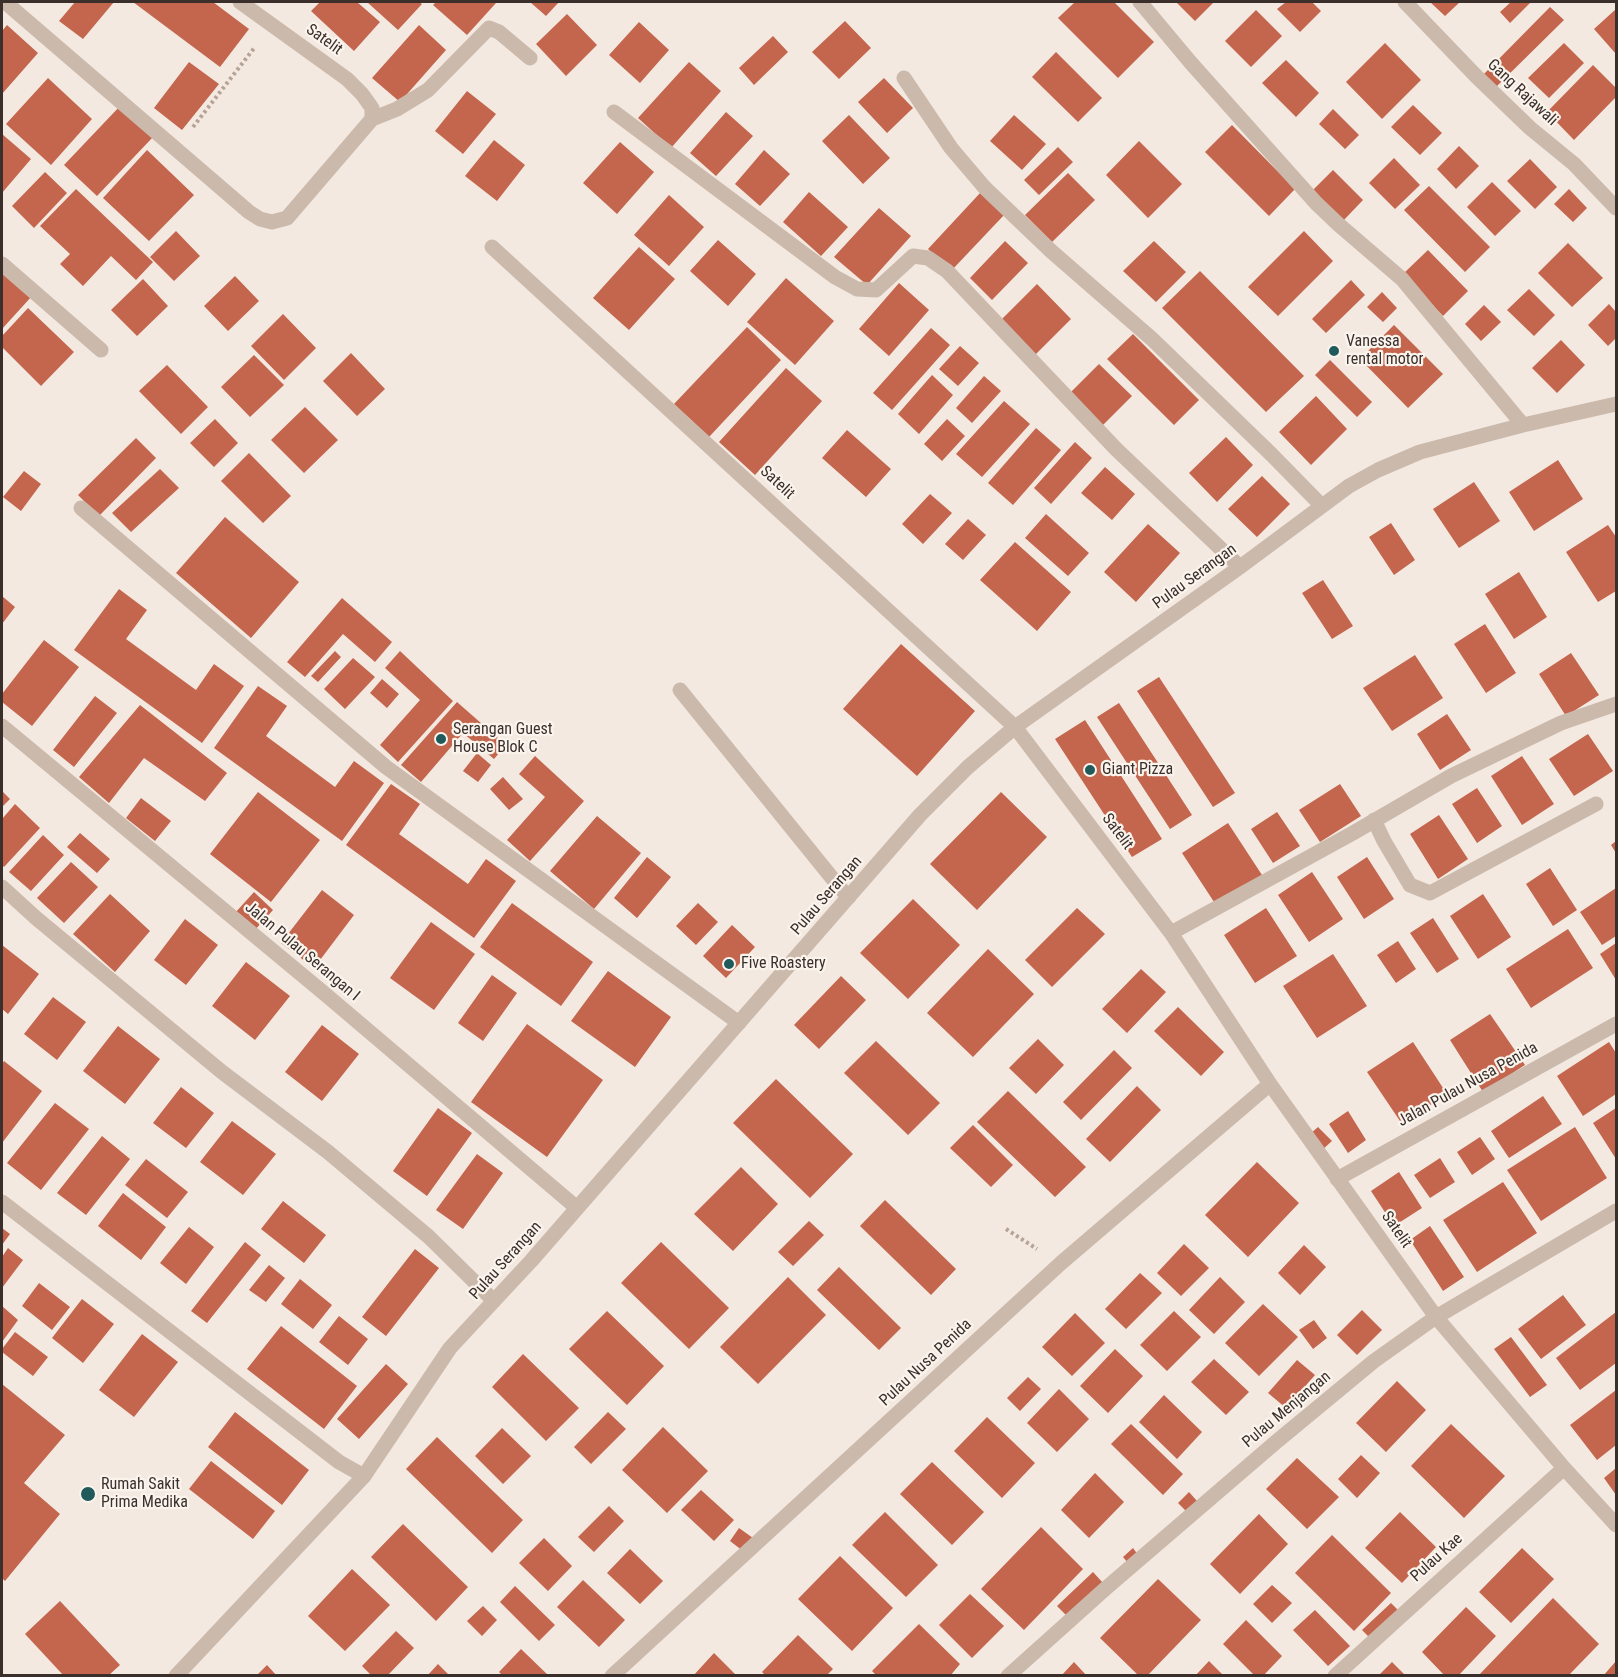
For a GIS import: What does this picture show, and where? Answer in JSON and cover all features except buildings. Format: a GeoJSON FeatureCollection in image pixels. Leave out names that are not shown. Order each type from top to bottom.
{"type":"FeatureCollection","features":[{"type":"Feature","properties":{"kind":"street"},"geometry":{"type":"LineString","coordinates":[[5,2],[249,212],[260,219],[272,222],[286,218],[372,119],[398,109],[428,90],[489,28],[499,32],[530,57]]}},
{"type":"Feature","properties":{"kind":"street","name":"Satelit"},"geometry":{"type":"LineString","coordinates":[[240,2],[346,79],[362,94],[372,108],[372,119]]}},
{"type":"Feature","properties":{"kind":"street"},"geometry":{"type":"LineString","coordinates":[[1140,2],[1191,63],[1316,203],[1402,279],[1523,425]]}},
{"type":"Feature","properties":{"kind":"street","name":"Gang Rajawali"},"geometry":{"type":"LineString","coordinates":[[1405,2],[1476,76],[1530,128],[1574,164],[1617,208]]}},
{"type":"Feature","properties":{"kind":"street"},"geometry":{"type":"LineString","coordinates":[[904,78],[951,148],[985,188],[1051,251],[1152,339],[1322,506]]}},
{"type":"Feature","properties":{"kind":"street"},"geometry":{"type":"LineString","coordinates":[[614,112],[835,277],[857,289],[876,291],[913,256],[928,258],[947,271],[1116,449],[1240,567]]}},
{"type":"Feature","properties":{"kind":"street","name":"Satelit"},"geometry":{"type":"LineString","coordinates":[[492,247],[1016,727],[1170,933],[1270,1084],[1436,1317],[1564,1468],[1616,1525]]}},
{"type":"Feature","properties":{"kind":"street"},"geometry":{"type":"LineString","coordinates":[[2,264],[101,350]]}},
{"type":"Feature","properties":{"kind":"street","name":"Pulau Serangan"},"geometry":{"type":"LineString","coordinates":[[176,1676],[363,1476],[450,1348],[531,1262],[920,816],[968,767],[1016,727],[1349,486],[1378,470],[1420,452],[1523,425],[1617,404]]}},
{"type":"Feature","properties":{"kind":"street"},"geometry":{"type":"LineString","coordinates":[[81,508],[386,767],[739,1023]]}},
{"type":"Feature","properties":{"kind":"street"},"geometry":{"type":"LineString","coordinates":[[680,690],[849,897]]}},
{"type":"Feature","properties":{"kind":"street"},"geometry":{"type":"LineString","coordinates":[[1170,933],[1451,776],[1551,728],[1617,704]]}},
{"type":"Feature","properties":{"kind":"street","name":"Jalan Pulau Serangan I"},"geometry":{"type":"LineString","coordinates":[[2,726],[577,1208]]}},
{"type":"Feature","properties":{"kind":"street"},"geometry":{"type":"LineString","coordinates":[[1374,820],[1410,885],[1430,894],[1596,804]]}},
{"type":"Feature","properties":{"kind":"street"},"geometry":{"type":"LineString","coordinates":[[2,887],[36,918],[222,1072],[346,1168],[429,1237],[494,1301]]}},
{"type":"Feature","properties":{"kind":"street","name":"Jalan Pulau Nusa Penida"},"geometry":{"type":"LineString","coordinates":[[1337,1179],[1617,1024]]}},
{"type":"Feature","properties":{"kind":"street","name":"Pulau Nusa Penida"},"geometry":{"type":"LineString","coordinates":[[612,1676],[1061,1263],[1270,1084]]}},
{"type":"Feature","properties":{"kind":"street"},"geometry":{"type":"LineString","coordinates":[[2,1202],[339,1462],[363,1476]]}},
{"type":"Feature","properties":{"kind":"street","name":"Pulau Menjangan"},"geometry":{"type":"LineString","coordinates":[[1008,1676],[1105,1589],[1374,1361],[1436,1317],[1617,1211]]}},
{"type":"Feature","properties":{"kind":"street","name":"Pulau Kae"},"geometry":{"type":"LineString","coordinates":[[1335,1676],[1564,1468]]}},
{"type":"Feature","properties":{"kind":"path"},"geometry":{"type":"LineString","coordinates":[[176,149],[272,26]]}},
{"type":"Feature","properties":{"kind":"path"},"geometry":{"type":"LineString","coordinates":[[1006,1230],[1061,1263]]}},
{"type":"Feature","properties":{"kind":"place","name":"Vanessa rental motor"},"geometry":{"type":"Point","coordinates":[1334,351]}},
{"type":"Feature","properties":{"kind":"place","name":"Serangan Guest House Blok C"},"geometry":{"type":"Point","coordinates":[441,739]}},
{"type":"Feature","properties":{"kind":"place","name":"Giant Pizza"},"geometry":{"type":"Point","coordinates":[1090,770]}},
{"type":"Feature","properties":{"kind":"place","name":"Five Roastery"},"geometry":{"type":"Point","coordinates":[729,964]}},
{"type":"Feature","properties":{"kind":"place","name":"Rumah Sakit Prima Medika"},"geometry":{"type":"Point","coordinates":[88,1494]}}]}
